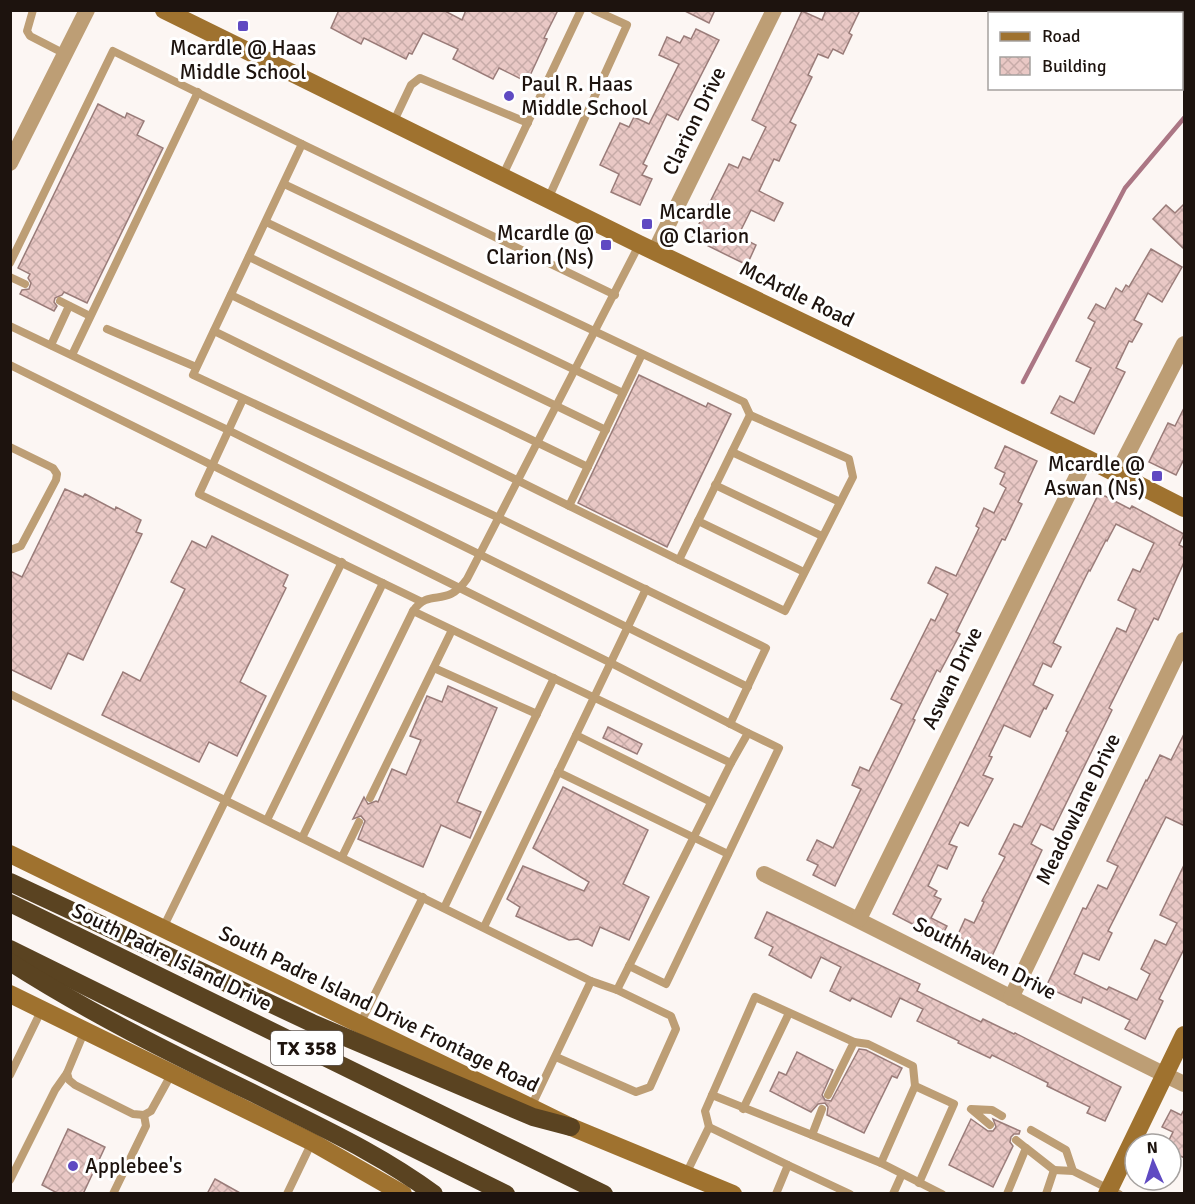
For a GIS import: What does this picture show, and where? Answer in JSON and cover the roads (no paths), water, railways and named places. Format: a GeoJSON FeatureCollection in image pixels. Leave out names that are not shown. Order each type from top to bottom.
{"type":"FeatureCollection","features":[{"type":"Feature","properties":{"kind":"highway"},"geometry":{"type":"LineString","coordinates":[[10,882],[312,1023],[533,1117],[571,1126]]}},
{"type":"Feature","properties":{"kind":"highway","name":"South Padre Island Drive"},"geometry":{"type":"LineString","coordinates":[[10,903],[604,1194]]}},
{"type":"Feature","properties":{"kind":"highway","name":"TX 358"},"geometry":{"type":"LineString","coordinates":[[10,949],[506,1194]]}},
{"type":"Feature","properties":{"kind":"highway"},"geometry":{"type":"LineString","coordinates":[[10,962],[192,1063],[347,1140],[413,1178],[434,1194]]}},
{"type":"Feature","properties":{"kind":"main road","name":"McArdle Road"},"geometry":{"type":"LineString","coordinates":[[164,10],[647,248],[1086,458],[1185,508]]}},
{"type":"Feature","properties":{"kind":"main road","name":"South Padre Island Drive Frontage Road"},"geometry":{"type":"LineString","coordinates":[[10,854],[571,1126],[733,1194]]}},
{"type":"Feature","properties":{"kind":"main road"},"geometry":{"type":"LineString","coordinates":[[10,994],[312,1142],[404,1194]]}},
{"type":"Feature","properties":{"kind":"main road"},"geometry":{"type":"LineString","coordinates":[[1111,1192],[1185,1035]]}},
{"type":"Feature","properties":{"kind":"street"},"geometry":{"type":"LineString","coordinates":[[10,163],[87,10]]}},
{"type":"Feature","properties":{"kind":"street","name":"Clarion Drive"},"geometry":{"type":"LineString","coordinates":[[647,248],[774,10]]}},
{"type":"Feature","properties":{"kind":"street"},"geometry":{"type":"LineString","coordinates":[[1117,474],[1185,344]]}},
{"type":"Feature","properties":{"kind":"street","name":"Aswan Drive"},"geometry":{"type":"LineString","coordinates":[[859,919],[1086,458]]}},
{"type":"Feature","properties":{"kind":"street","name":"Meadowlane Drive"},"geometry":{"type":"LineString","coordinates":[[1011,998],[1185,640]]}},
{"type":"Feature","properties":{"kind":"street","name":"Southhaven Drive"},"geometry":{"type":"LineString","coordinates":[[764,874],[859,919],[1011,998],[1185,1084]]}},
{"type":"Feature","properties":{"kind":"lane"},"geometry":{"type":"LineString","coordinates":[[33,10],[27,31],[30,36],[65,54]]}},
{"type":"Feature","properties":{"kind":"lane"},"geometry":{"type":"LineString","coordinates":[[502,177],[581,10]]}},
{"type":"Feature","properties":{"kind":"lane"},"geometry":{"type":"LineString","coordinates":[[548,199],[627,25],[594,10]]}},
{"type":"Feature","properties":{"kind":"lane"},"geometry":{"type":"LineString","coordinates":[[10,263],[113,51],[615,295]]}},
{"type":"Feature","properties":{"kind":"lane"},"geometry":{"type":"LineString","coordinates":[[393,123],[411,85],[420,78],[528,123]]}},
{"type":"Feature","properties":{"kind":"lane"},"geometry":{"type":"LineString","coordinates":[[72,355],[198,92]]}},
{"type":"Feature","properties":{"kind":"lane"},"geometry":{"type":"LineString","coordinates":[[302,144],[193,375],[499,518],[766,648],[730,724]]}},
{"type":"Feature","properties":{"kind":"lane"},"geometry":{"type":"LineString","coordinates":[[214,331],[785,610],[853,477],[849,459],[750,415],[744,402],[284,184]]}},
{"type":"Feature","properties":{"kind":"lane"},"geometry":{"type":"LineString","coordinates":[[266,222],[623,393]]}},
{"type":"Feature","properties":{"kind":"lane"},"geometry":{"type":"LineString","coordinates":[[302,838],[413,611],[420,602],[429,598],[451,596],[460,589],[615,295],[647,248]]}},
{"type":"Feature","properties":{"kind":"lane"},"geometry":{"type":"LineString","coordinates":[[249,257],[606,430]]}},
{"type":"Feature","properties":{"kind":"lane"},"geometry":{"type":"LineString","coordinates":[[10,277],[25,284]]}},
{"type":"Feature","properties":{"kind":"lane"},"geometry":{"type":"LineString","coordinates":[[231,295],[588,467]]}},
{"type":"Feature","properties":{"kind":"lane"},"geometry":{"type":"LineString","coordinates":[[60,301],[90,316]]}},
{"type":"Feature","properties":{"kind":"lane"},"geometry":{"type":"LineString","coordinates":[[51,345],[69,306]]}},
{"type":"Feature","properties":{"kind":"lane"},"geometry":{"type":"LineString","coordinates":[[10,326],[228,429],[748,687]]}},
{"type":"Feature","properties":{"kind":"lane"},"geometry":{"type":"LineString","coordinates":[[107,329],[196,367]]}},
{"type":"Feature","properties":{"kind":"lane"},"geometry":{"type":"LineString","coordinates":[[569,506],[642,354]]}},
{"type":"Feature","properties":{"kind":"lane"},"geometry":{"type":"LineString","coordinates":[[10,365],[779,748],[666,984],[629,966]]}},
{"type":"Feature","properties":{"kind":"lane"},"geometry":{"type":"LineString","coordinates":[[243,399],[199,494],[420,602]]}},
{"type":"Feature","properties":{"kind":"lane"},"geometry":{"type":"LineString","coordinates":[[679,560],[750,415]]}},
{"type":"Feature","properties":{"kind":"lane"},"geometry":{"type":"LineString","coordinates":[[10,447],[53,468],[57,474],[21,546],[10,550]]}},
{"type":"Feature","properties":{"kind":"lane"},"geometry":{"type":"LineString","coordinates":[[732,452],[840,502]]}},
{"type":"Feature","properties":{"kind":"lane"},"geometry":{"type":"LineString","coordinates":[[716,485],[822,536]]}},
{"type":"Feature","properties":{"kind":"lane"},"geometry":{"type":"LineString","coordinates":[[698,521],[804,572]]}},
{"type":"Feature","properties":{"kind":"lane"},"geometry":{"type":"LineString","coordinates":[[163,929],[342,562]]}},
{"type":"Feature","properties":{"kind":"lane"},"geometry":{"type":"LineString","coordinates":[[267,820],[383,583]]}},
{"type":"Feature","properties":{"kind":"lane"},"geometry":{"type":"LineString","coordinates":[[484,927],[646,589]]}},
{"type":"Feature","properties":{"kind":"lane"},"geometry":{"type":"LineString","coordinates":[[413,611],[731,763]]}},
{"type":"Feature","properties":{"kind":"lane"},"geometry":{"type":"LineString","coordinates":[[370,798],[453,630]]}},
{"type":"Feature","properties":{"kind":"lane"},"geometry":{"type":"LineString","coordinates":[[434,668],[537,714]]}},
{"type":"Feature","properties":{"kind":"lane"},"geometry":{"type":"LineString","coordinates":[[444,908],[554,678]]}},
{"type":"Feature","properties":{"kind":"lane"},"geometry":{"type":"LineString","coordinates":[[10,694],[591,981],[617,990],[671,1016],[676,1029],[650,1087],[636,1092],[556,1057]]}},
{"type":"Feature","properties":{"kind":"lane"},"geometry":{"type":"LineString","coordinates":[[617,990],[748,733]]}},
{"type":"Feature","properties":{"kind":"lane"},"geometry":{"type":"LineString","coordinates":[[576,735],[711,802]]}},
{"type":"Feature","properties":{"kind":"lane"},"geometry":{"type":"LineString","coordinates":[[558,772],[728,854]]}},
{"type":"Feature","properties":{"kind":"lane"},"geometry":{"type":"LineString","coordinates":[[342,857],[359,822]]}},
{"type":"Feature","properties":{"kind":"lane"},"geometry":{"type":"LineString","coordinates":[[360,1025],[423,897]]}},
{"type":"Feature","properties":{"kind":"lane"},"geometry":{"type":"LineString","coordinates":[[531,1107],[591,981]]}},
{"type":"Feature","properties":{"kind":"lane"},"geometry":{"type":"LineString","coordinates":[[686,1174],[709,1127],[705,1111],[754,997],[855,1042],[868,1044],[913,1066],[915,1086],[880,1163]]}},
{"type":"Feature","properties":{"kind":"lane"},"geometry":{"type":"LineString","coordinates":[[10,1075],[42,1009]]}},
{"type":"Feature","properties":{"kind":"lane"},"geometry":{"type":"LineString","coordinates":[[743,1109],[789,1013]]}},
{"type":"Feature","properties":{"kind":"lane"},"geometry":{"type":"LineString","coordinates":[[10,1180],[55,1090],[67,1073],[85,1030]]}},
{"type":"Feature","properties":{"kind":"lane"},"geometry":{"type":"LineString","coordinates":[[828,1095],[855,1042]]}},
{"type":"Feature","properties":{"kind":"lane"},"geometry":{"type":"LineString","coordinates":[[67,1073],[69,1080],[75,1085],[133,1114],[144,1115],[151,1111],[172,1073]]}},
{"type":"Feature","properties":{"kind":"lane"},"geometry":{"type":"LineString","coordinates":[[915,1086],[954,1104],[971,1109],[992,1110],[1002,1116]]}},
{"type":"Feature","properties":{"kind":"lane"},"geometry":{"type":"LineString","coordinates":[[712,1095],[880,1163],[942,1194]]}},
{"type":"Feature","properties":{"kind":"lane"},"geometry":{"type":"LineString","coordinates":[[919,1184],[954,1104]]}},
{"type":"Feature","properties":{"kind":"lane"},"geometry":{"type":"LineString","coordinates":[[812,1135],[822,1109]]}},
{"type":"Feature","properties":{"kind":"lane"},"geometry":{"type":"LineString","coordinates":[[971,1109],[990,1125]]}},
{"type":"Feature","properties":{"kind":"lane"},"geometry":{"type":"LineString","coordinates":[[113,1194],[147,1126],[144,1115]]}},
{"type":"Feature","properties":{"kind":"lane"},"geometry":{"type":"LineString","coordinates":[[709,1127],[850,1194]]}},
{"type":"Feature","properties":{"kind":"lane"},"geometry":{"type":"LineString","coordinates":[[1031,1130],[1066,1150],[1073,1171]]}},
{"type":"Feature","properties":{"kind":"lane"},"geometry":{"type":"LineString","coordinates":[[1016,1140],[1054,1170],[1073,1171],[1111,1192]]}},
{"type":"Feature","properties":{"kind":"lane"},"geometry":{"type":"LineString","coordinates":[[287,1194],[312,1142]]}},
{"type":"Feature","properties":{"kind":"lane"},"geometry":{"type":"LineString","coordinates":[[1007,1194],[1026,1148]]}},
{"type":"Feature","properties":{"kind":"lane"},"geometry":{"type":"LineString","coordinates":[[776,1194],[788,1165]]}},
{"type":"Feature","properties":{"kind":"lane"},"geometry":{"type":"LineString","coordinates":[[1046,1194],[1054,1170]]}},
{"type":"Feature","properties":{"kind":"lane"},"geometry":{"type":"LineString","coordinates":[[893,1194],[902,1174]]}},
{"type":"Feature","properties":{"kind":"waterway"},"geometry":{"type":"LineString","coordinates":[[1023,382],[1125,188],[1184,118]]}},
{"type":"Feature","properties":{"kind":"place","name":"Mcardle @ Haas Middle School"},"geometry":{"type":"Point","coordinates":[243,26]}},
{"type":"Feature","properties":{"kind":"place","name":"Paul R. Haas Middle School"},"geometry":{"type":"Point","coordinates":[509,96]}},
{"type":"Feature","properties":{"kind":"place","name":"Mcardle @ Clarion"},"geometry":{"type":"Point","coordinates":[647,224]}},
{"type":"Feature","properties":{"kind":"place","name":"Mcardle @ Clarion (Ns)"},"geometry":{"type":"Point","coordinates":[606,245]}},
{"type":"Feature","properties":{"kind":"place","name":"Mcardle @ Aswan (Ns)"},"geometry":{"type":"Point","coordinates":[1157,476]}},
{"type":"Feature","properties":{"kind":"place","name":"Applebee's"},"geometry":{"type":"Point","coordinates":[73,1166]}}]}
